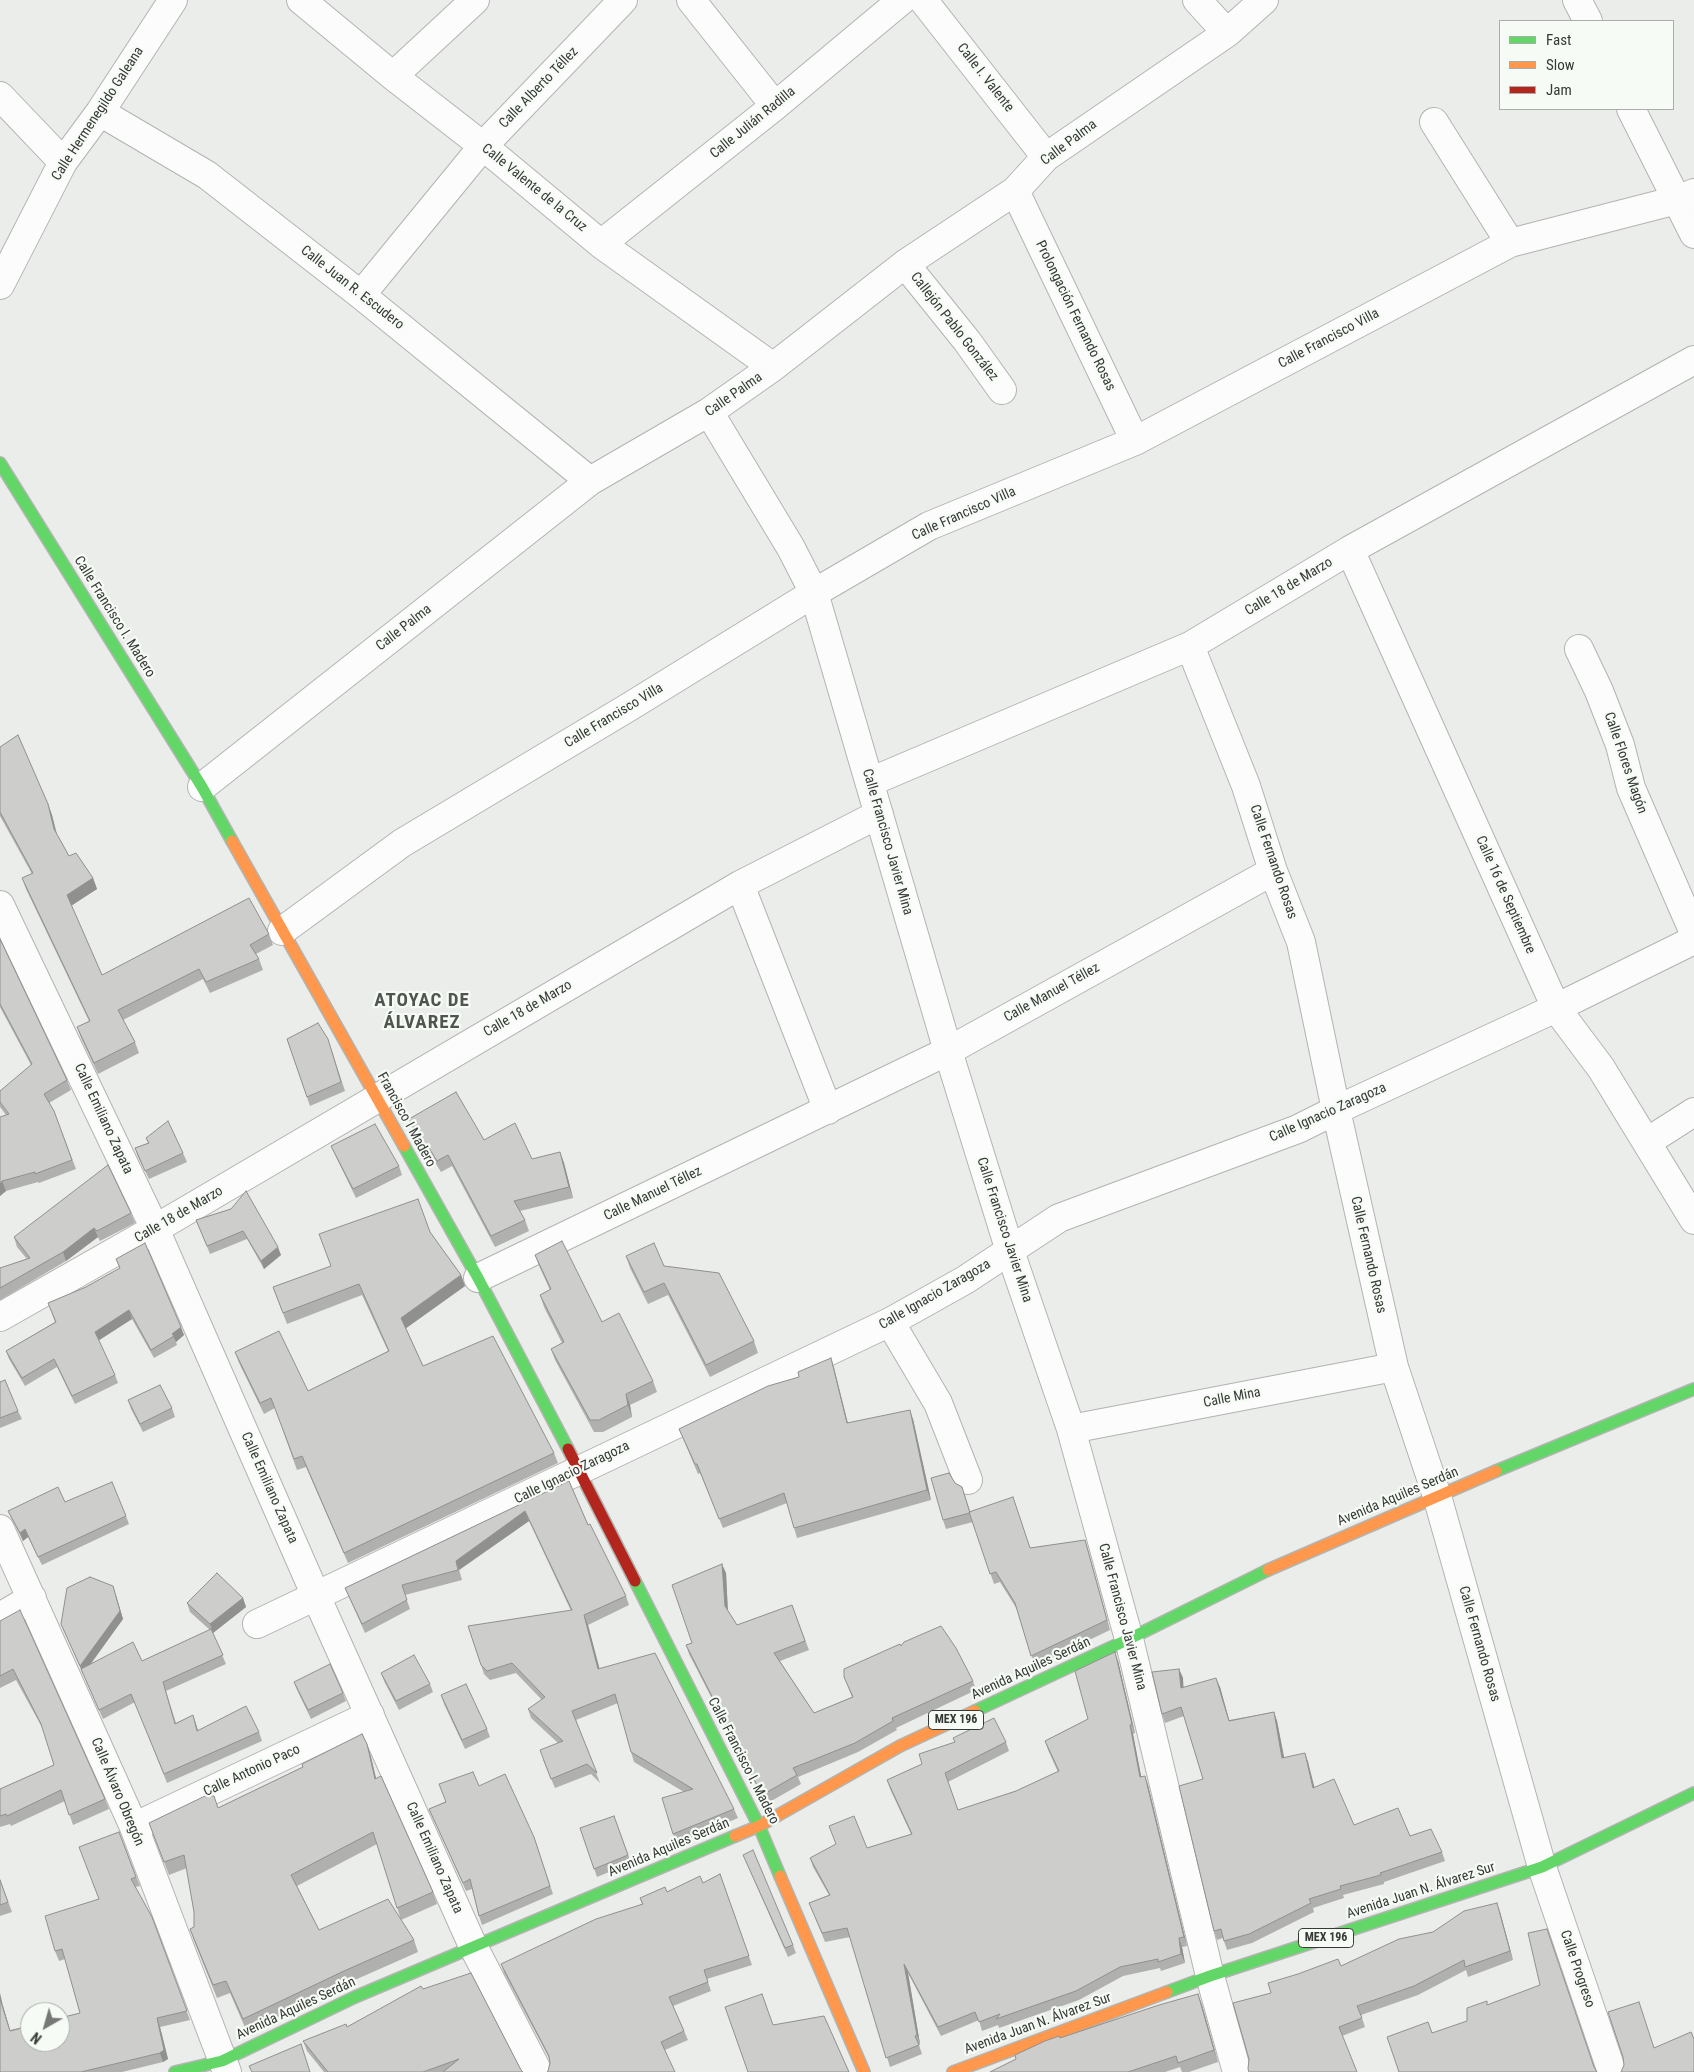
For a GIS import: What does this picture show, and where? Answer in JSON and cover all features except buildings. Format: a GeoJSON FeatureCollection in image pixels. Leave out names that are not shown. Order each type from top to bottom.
{"type":"FeatureCollection","features":[{"type":"Feature","properties":{"kind":"main road","name":"Calle Francisco I. Madero"},"geometry":{"type":"LineString","coordinates":[[0,463],[202,787]]}},
{"type":"Feature","properties":{"kind":"main road","name":"Francisco I Madero"},"geometry":{"type":"LineString","coordinates":[[202,787],[478,1278],[579,1470]]}},
{"type":"Feature","properties":{"kind":"main road","name":"Avenida Aquiles Serdán"},"geometry":{"type":"LineString","coordinates":[[224,2066],[355,1997],[759,1826],[900,1746],[1129,1639],[1255,1575],[1437,1496],[1694,1389]]}},
{"type":"Feature","properties":{"kind":"main road","name":"Calle Francisco I. Madero"},"geometry":{"type":"LineString","coordinates":[[579,1470],[759,1826],[864,2072]]}},
{"type":"Feature","properties":{"kind":"main road","name":"Avenida Juan N. Álvarez Sur"},"geometry":{"type":"LineString","coordinates":[[953,2072],[1210,1976],[1542,1867],[1694,1793]]}},
{"type":"Feature","properties":{"kind":"main road","name":"MEX 196"},"geometry":{"type":"LineString","coordinates":[[175,2072],[224,2066]]}},
{"type":"Feature","properties":{"kind":"street","name":"Calle Hermenegildo Galeana"},"geometry":{"type":"LineString","coordinates":[[0,285],[63,162],[100,112],[173,0]]}},
{"type":"Feature","properties":{"kind":"street","name":"Calle Valente de la Cruz"},"geometry":{"type":"LineString","coordinates":[[301,0],[393,76],[483,146],[601,244],[773,367]]}},
{"type":"Feature","properties":{"kind":"street"},"geometry":{"type":"LineString","coordinates":[[393,76],[475,0]]}},
{"type":"Feature","properties":{"kind":"street","name":"Calle Alberto Téllez"},"geometry":{"type":"LineString","coordinates":[[361,294],[483,146],[623,0]]}},
{"type":"Feature","properties":{"kind":"street"},"geometry":{"type":"LineString","coordinates":[[692,0],[775,106]]}},
{"type":"Feature","properties":{"kind":"street","name":"Calle Julián Radilla"},"geometry":{"type":"LineString","coordinates":[[601,244],[775,106],[902,0]]}},
{"type":"Feature","properties":{"kind":"street","name":"Calle I. Valente"},"geometry":{"type":"LineString","coordinates":[[923,0],[1046,157]]}},
{"type":"Feature","properties":{"kind":"street"},"geometry":{"type":"LineString","coordinates":[[1197,0],[1227,33]]}},
{"type":"Feature","properties":{"kind":"street","name":"Calle Palma"},"geometry":{"type":"LineString","coordinates":[[202,787],[590,481],[709,412],[773,367],[905,264],[1015,191],[1046,157],[1227,33],[1264,0]]}},
{"type":"Feature","properties":{"kind":"street"},"geometry":{"type":"LineString","coordinates":[[1578,0],[1588,20]]}},
{"type":"Feature","properties":{"kind":"street"},"geometry":{"type":"LineString","coordinates":[[0,96],[63,162]]}},
{"type":"Feature","properties":{"kind":"street"},"geometry":{"type":"LineString","coordinates":[[1632,110],[1685,197],[1694,234]]}},
{"type":"Feature","properties":{"kind":"street","name":"Calle Juan R. Escudero"},"geometry":{"type":"LineString","coordinates":[[100,112],[206,175],[361,294],[590,481]]}},
{"type":"Feature","properties":{"kind":"street"},"geometry":{"type":"LineString","coordinates":[[1434,122],[1510,243]]}},
{"type":"Feature","properties":{"kind":"street","name":"Prolongación Fernando Rosas"},"geometry":{"type":"LineString","coordinates":[[1015,191],[1135,441]]}},
{"type":"Feature","properties":{"kind":"street","name":"Calle Francisco Villa"},"geometry":{"type":"LineString","coordinates":[[282,931],[402,843],[629,707],[814,592],[929,526],[1135,441],[1510,243],[1685,197]]}},
{"type":"Feature","properties":{"kind":"street","name":"Callejón Pablo González"},"geometry":{"type":"LineString","coordinates":[[905,264],[967,341],[1002,390]]}},
{"type":"Feature","properties":{"kind":"street","name":"Calle 18 de Marzo"},"geometry":{"type":"LineString","coordinates":[[870,782],[1190,646],[1350,550],[1694,360]]}},
{"type":"Feature","properties":{"kind":"street","name":"Calle Francisco Javier Mina"},"geometry":{"type":"LineString","coordinates":[[709,412],[791,548],[814,592],[948,1051],[1010,1251],[1071,1429],[1129,1639],[1210,1976],[1236,2072]]}},
{"type":"Feature","properties":{"kind":"street","name":"Calle 16 de Septiembre"},"geometry":{"type":"LineString","coordinates":[[1350,550],[1556,1008],[1601,1068],[1694,1220]]}},
{"type":"Feature","properties":{"kind":"street","name":"Calle Fernando Rosas"},"geometry":{"type":"LineString","coordinates":[[1190,646],[1246,786],[1273,871],[1301,942],[1336,1110],[1394,1367],[1437,1496],[1542,1867]]}},
{"type":"Feature","properties":{"kind":"street","name":"Calle Flores Magón"},"geometry":{"type":"LineString","coordinates":[[1580,649],[1620,745],[1631,788],[1694,932]]}},
{"type":"Feature","properties":{"kind":"street","name":"Calle 18 de Marzo"},"geometry":{"type":"LineString","coordinates":[[0,1317],[155,1230],[740,885],[879,814]]}},
{"type":"Feature","properties":{"kind":"street","name":"Calle Manuel Téllez"},"geometry":{"type":"LineString","coordinates":[[478,1278],[948,1051],[1273,871]]}},
{"type":"Feature","properties":{"kind":"street"},"geometry":{"type":"LineString","coordinates":[[740,885],[828,1110]]}},
{"type":"Feature","properties":{"kind":"street","name":"Calle Emiliano Zapata"},"geometry":{"type":"LineString","coordinates":[[0,904],[155,1230],[473,1946],[538,2072]]}},
{"type":"Feature","properties":{"kind":"street","name":"Calle Ignacio Zaragoza"},"geometry":{"type":"LineString","coordinates":[[257,1624],[890,1322],[965,1280],[1059,1218],[1298,1129],[1556,1008],[1694,940]]}},
{"type":"Feature","properties":{"kind":"street"},"geometry":{"type":"LineString","coordinates":[[1647,1142],[1694,1112]]}},
{"type":"Feature","properties":{"kind":"street"},"geometry":{"type":"LineString","coordinates":[[890,1322],[938,1403],[968,1480]]}},
{"type":"Feature","properties":{"kind":"street","name":"Calle Mina"},"geometry":{"type":"LineString","coordinates":[[1071,1429],[1394,1367]]}},
{"type":"Feature","properties":{"kind":"street","name":"Calle Álvaro Obregón"},"geometry":{"type":"LineString","coordinates":[[0,1529],[134,1827],[224,2066]]}},
{"type":"Feature","properties":{"kind":"street"},"geometry":{"type":"LineString","coordinates":[[0,1617],[32,1598]]}},
{"type":"Feature","properties":{"kind":"street","name":"Calle Antonio Paco"},"geometry":{"type":"LineString","coordinates":[[134,1827],[370,1715]]}},
{"type":"Feature","properties":{"kind":"street","name":"Calle Progreso"},"geometry":{"type":"LineString","coordinates":[[1542,1867],[1612,2072]]}},
{"type":"Feature","properties":{"kind":"traffic: fast"},"geometry":{"type":"LineString","coordinates":[[0,463],[202,787],[232,841]]}},
{"type":"Feature","properties":{"kind":"traffic: fast"},"geometry":{"type":"LineString","coordinates":[[404,1146],[478,1278],[568,1449]]}},
{"type":"Feature","properties":{"kind":"traffic: fast"},"geometry":{"type":"LineString","coordinates":[[1496,1471],[1694,1389]]}},
{"type":"Feature","properties":{"kind":"traffic: fast"},"geometry":{"type":"LineString","coordinates":[[975,1711],[1129,1639],[1268,1570]]}},
{"type":"Feature","properties":{"kind":"traffic: fast"},"geometry":{"type":"LineString","coordinates":[[635,1581],[759,1826],[780,1876]]}},
{"type":"Feature","properties":{"kind":"traffic: fast"},"geometry":{"type":"LineString","coordinates":[[1167,1992],[1210,1976],[1542,1867],[1694,1793]]}},
{"type":"Feature","properties":{"kind":"traffic: fast"},"geometry":{"type":"LineString","coordinates":[[175,2072],[222,2061],[355,1997],[735,1836]]}},
{"type":"Feature","properties":{"kind":"traffic: slow"},"geometry":{"type":"LineString","coordinates":[[232,841],[404,1146]]}},
{"type":"Feature","properties":{"kind":"traffic: slow"},"geometry":{"type":"LineString","coordinates":[[1268,1570],[1496,1471]]}},
{"type":"Feature","properties":{"kind":"traffic: slow"},"geometry":{"type":"LineString","coordinates":[[735,1836],[759,1826],[900,1746],[975,1711]]}},
{"type":"Feature","properties":{"kind":"traffic: slow"},"geometry":{"type":"LineString","coordinates":[[780,1876],[864,2072]]}},
{"type":"Feature","properties":{"kind":"traffic: slow"},"geometry":{"type":"LineString","coordinates":[[953,2072],[1167,1992]]}},
{"type":"Feature","properties":{"kind":"traffic: jam"},"geometry":{"type":"LineString","coordinates":[[568,1449],[635,1581]]}},
{"type":"Feature","properties":{"kind":"district","name":"ATOYAC DE ÁLVAREZ"},"geometry":{"type":"Point","coordinates":[422,1012]}}]}
